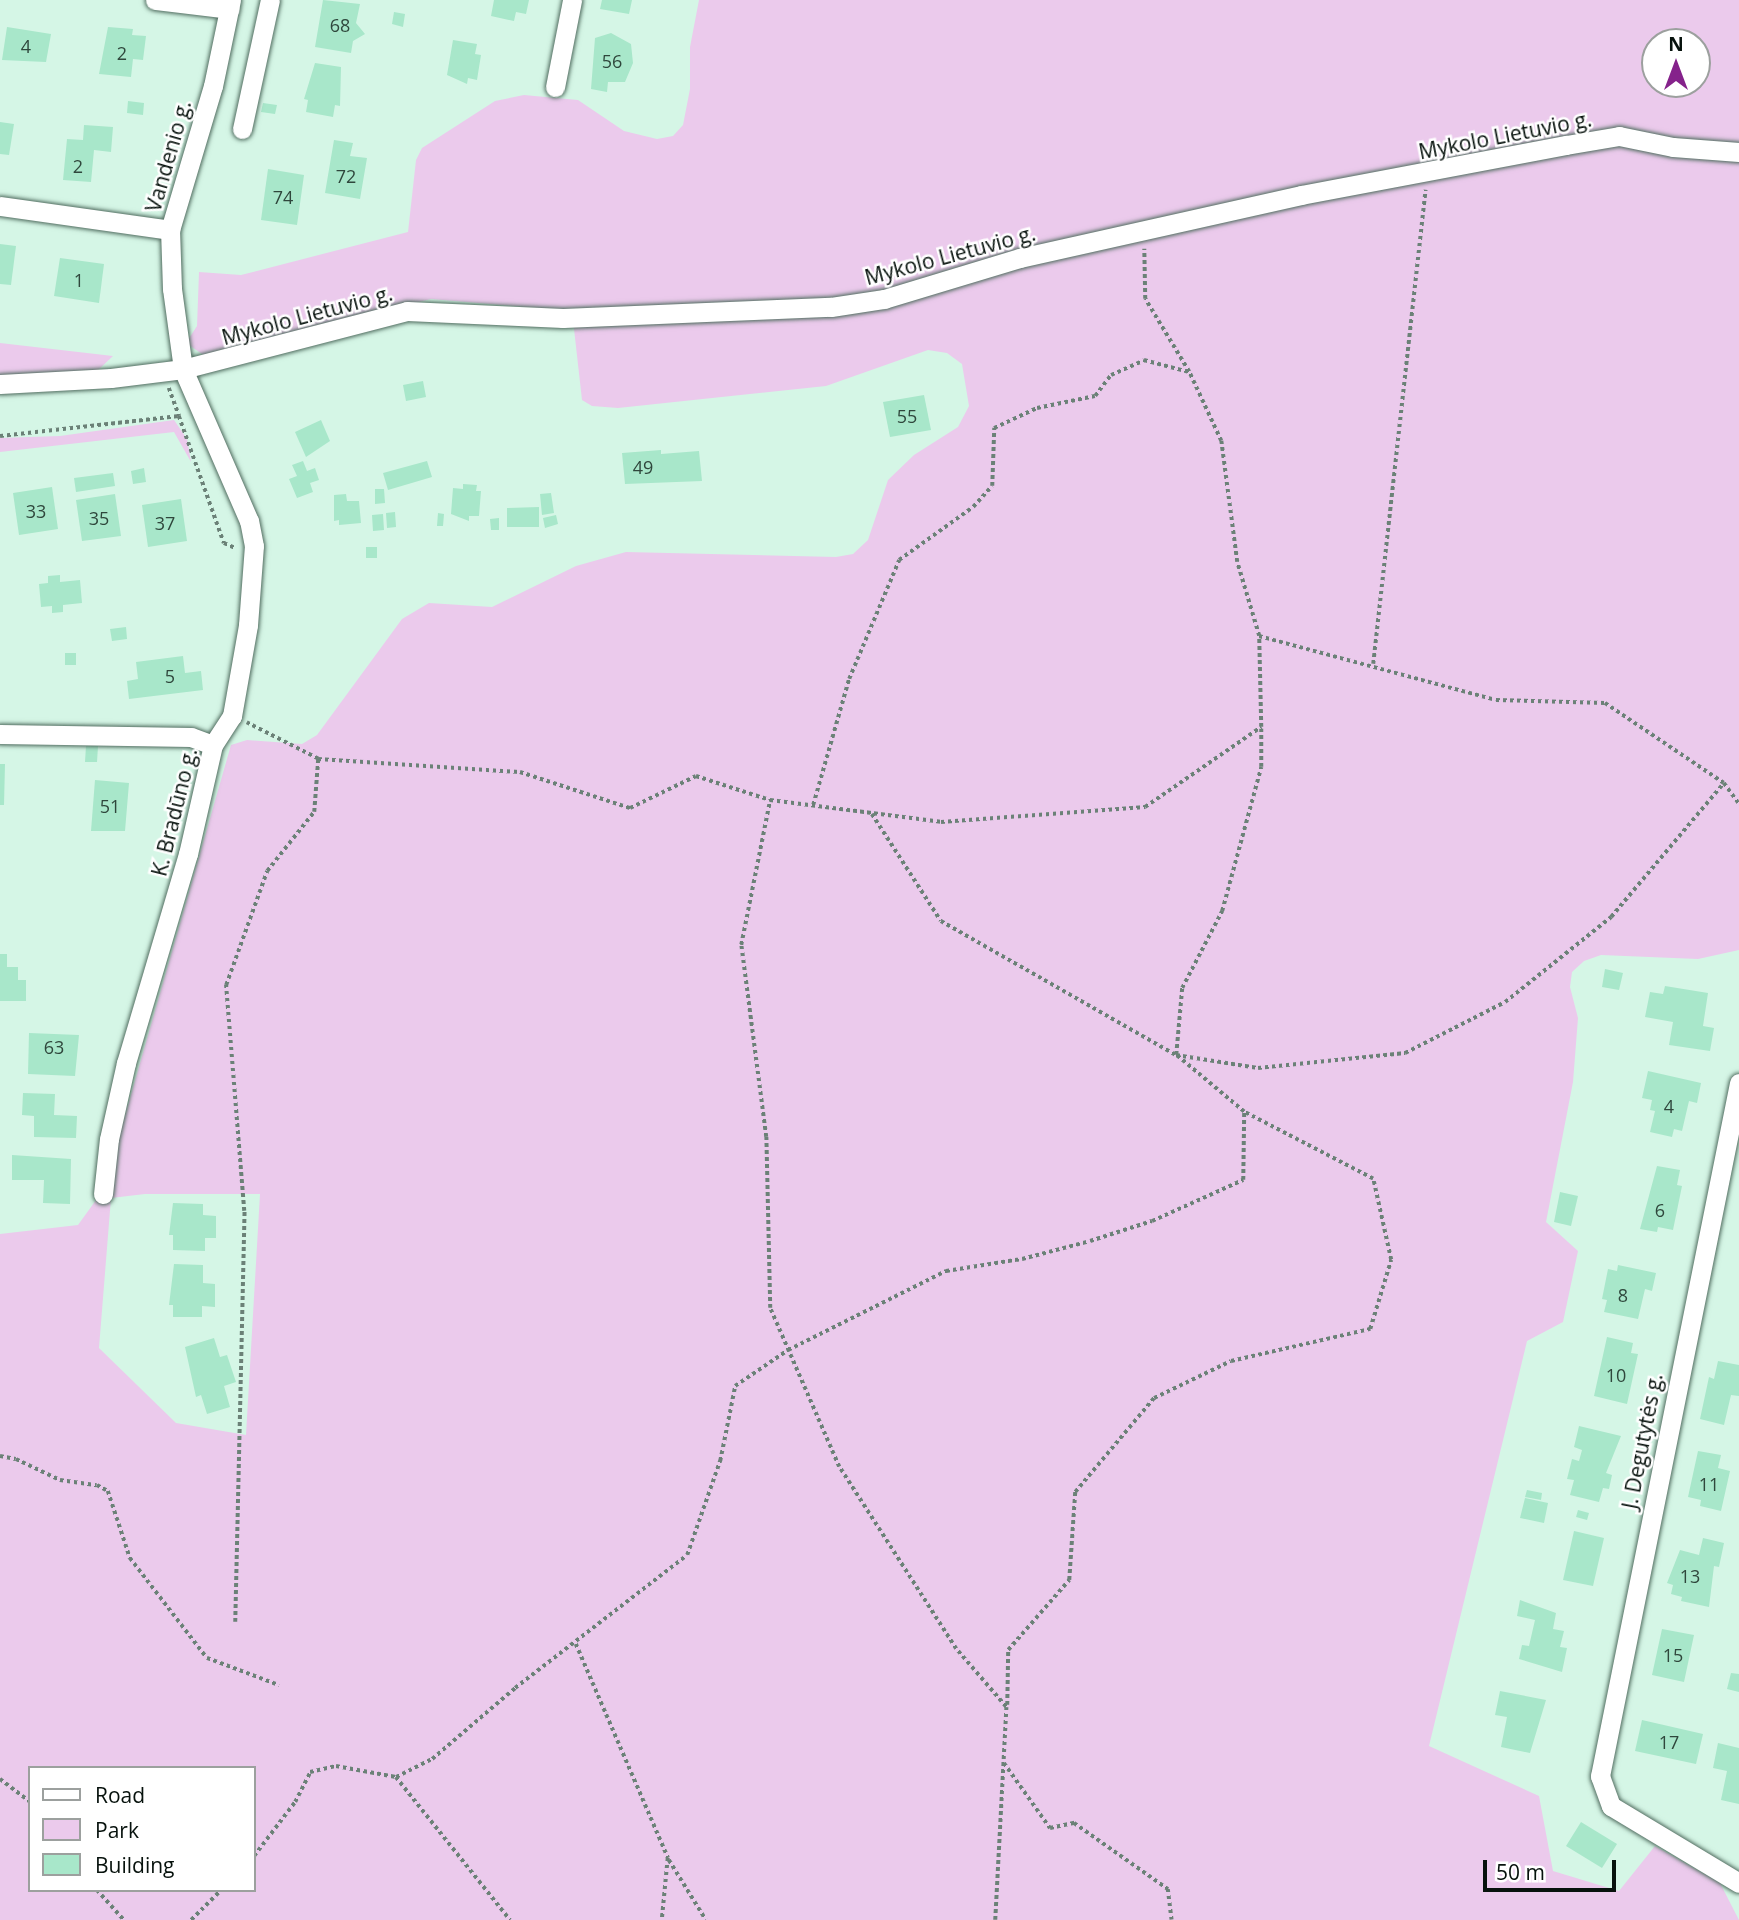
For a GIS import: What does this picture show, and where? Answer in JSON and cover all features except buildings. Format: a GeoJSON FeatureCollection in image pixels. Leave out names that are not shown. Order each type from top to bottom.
{"type":"FeatureCollection","features":[{"type":"Feature","properties":{"kind":"street"},"geometry":{"type":"LineString","coordinates":[[155,0],[230,4]]}},
{"type":"Feature","properties":{"kind":"street"},"geometry":{"type":"LineString","coordinates":[[242,129],[270,0]]}},
{"type":"Feature","properties":{"kind":"street"},"geometry":{"type":"LineString","coordinates":[[555,87],[572,0]]}},
{"type":"Feature","properties":{"kind":"street","name":"Vandenio g."},"geometry":{"type":"LineString","coordinates":[[183,369],[172,289],[170,230],[213,86],[230,4]]}},
{"type":"Feature","properties":{"kind":"street","name":"Mykolo Lietuvio g."},"geometry":{"type":"LineString","coordinates":[[0,384],[111,378],[183,369],[407,311],[563,318],[831,307],[884,299],[1020,258],[1301,195],[1426,174],[1619,136],[1701,151],[1739,152]]}},
{"type":"Feature","properties":{"kind":"street"},"geometry":{"type":"LineString","coordinates":[[0,206],[170,230]]}},
{"type":"Feature","properties":{"kind":"street","name":"K. Bradūno g."},"geometry":{"type":"LineString","coordinates":[[103,1194],[109,1139],[126,1063],[188,854],[213,745],[232,716],[242,681],[254,546],[240,497],[183,369]]}},
{"type":"Feature","properties":{"kind":"street"},"geometry":{"type":"LineString","coordinates":[[0,734],[191,737],[213,745]]}},
{"type":"Feature","properties":{"kind":"street","name":"J. Degutytės g."},"geometry":{"type":"LineString","coordinates":[[1739,1083],[1601,1760],[1602,1790],[1611,1805],[1739,1883]]}},
{"type":"Feature","properties":{"kind":"path"},"geometry":{"type":"LineString","coordinates":[[1373,664],[1426,174]]}},
{"type":"Feature","properties":{"kind":"path"},"geometry":{"type":"LineString","coordinates":[[1143,230],[1145,299],[1189,372],[1222,441],[1237,562],[1259,636],[1261,766],[1222,911],[1182,988],[1176,1055]]}},
{"type":"Feature","properties":{"kind":"path"},"geometry":{"type":"LineString","coordinates":[[813,805],[849,679],[899,560],[973,507],[992,486],[994,428],[1037,408],[1095,396],[1111,375],[1144,360],[1189,372]]}},
{"type":"Feature","properties":{"kind":"path"},"geometry":{"type":"LineString","coordinates":[[0,436],[178,416],[224,543]]}},
{"type":"Feature","properties":{"kind":"path"},"geometry":{"type":"LineString","coordinates":[[1259,636],[1373,664],[1496,700],[1605,703],[1724,783],[1739,804]]}},
{"type":"Feature","properties":{"kind":"path"},"geometry":{"type":"LineString","coordinates":[[232,716],[318,759],[520,772],[631,808],[696,776],[770,800],[941,822],[1145,807],[1261,727]]}},
{"type":"Feature","properties":{"kind":"path"},"geometry":{"type":"LineString","coordinates":[[235,1622],[244,1211],[226,985],[267,871],[314,812],[318,759]]}},
{"type":"Feature","properties":{"kind":"path"},"geometry":{"type":"LineString","coordinates":[[1176,1055],[1258,1068],[1405,1053],[1505,1002],[1611,917],[1724,783]]}},
{"type":"Feature","properties":{"kind":"path"},"geometry":{"type":"LineString","coordinates":[[770,800],[741,945],[766,1137],[770,1308],[839,1467],[956,1649],[1006,1707]]}},
{"type":"Feature","properties":{"kind":"path"},"geometry":{"type":"LineString","coordinates":[[872,813],[941,921],[1176,1055],[1244,1112],[1373,1179],[1391,1260],[1370,1329],[1231,1361],[1154,1398],[1075,1492],[1069,1580],[1008,1650],[995,1920]]}},
{"type":"Feature","properties":{"kind":"path"},"geometry":{"type":"LineString","coordinates":[[256,1853],[295,1802],[310,1772],[336,1766],[396,1777],[432,1759],[687,1555],[719,1461],[735,1386],[788,1350],[946,1272],[1022,1259],[1090,1241],[1152,1221],[1243,1180],[1244,1112]]}},
{"type":"Feature","properties":{"kind":"path"},"geometry":{"type":"LineString","coordinates":[[0,1456],[16,1459],[60,1480],[97,1485],[108,1491],[130,1558],[207,1658],[279,1685]]}},
{"type":"Feature","properties":{"kind":"path"},"geometry":{"type":"LineString","coordinates":[[576,1644],[668,1858],[706,1920]]}},
{"type":"Feature","properties":{"kind":"path"},"geometry":{"type":"LineString","coordinates":[[1004,1763],[1050,1828],[1074,1823],[1168,1889],[1172,1920]]}},
{"type":"Feature","properties":{"kind":"path"},"geometry":{"type":"LineString","coordinates":[[396,1777],[510,1920]]}},
{"type":"Feature","properties":{"kind":"path"},"geometry":{"type":"LineString","coordinates":[[0,1779],[28,1800]]}},
{"type":"Feature","properties":{"kind":"path"},"geometry":{"type":"LineString","coordinates":[[662,1920],[668,1858]]}},
{"type":"Feature","properties":{"kind":"path"},"geometry":{"type":"LineString","coordinates":[[99,1892],[124,1920]]}},
{"type":"Feature","properties":{"kind":"path"},"geometry":{"type":"LineString","coordinates":[[191,1920],[219,1892]]}},
{"type":"Feature","properties":{"kind":"green space"},"geometry":{"type":"Polygon","coordinates":[[[699,0],[1739,0],[1739,950],[1698,959],[1601,955],[1584,961],[1572,972],[1570,987],[1578,1018],[1573,1082],[1546,1222],[1578,1251],[1563,1322],[1527,1341],[1429,1746],[1539,1796],[1553,1871],[1619,1891],[1655,1846],[1720,1883],[1739,1920],[0,1920],[0,1234],[78,1225],[104,1189],[231,745],[247,740],[302,744],[317,735],[402,619],[429,603],[492,607],[576,566],[626,552],[836,557],[853,554],[868,540],[888,480],[914,455],[958,427],[969,406],[962,364],[947,353],[928,350],[826,386],[618,408],[592,406],[582,400],[572,311],[431,299],[205,356],[186,343],[197,326],[199,272],[241,275],[408,232],[416,160],[422,148],[495,101],[524,95],[578,100],[624,131],[657,139],[673,136],[683,125],[690,89],[690,47],[699,0]],[[145,1194],[111,1198],[99,1348],[176,1423],[246,1435],[260,1194],[145,1194]]]}},
{"type":"Feature","properties":{"kind":"green space"},"geometry":{"type":"Polygon","coordinates":[[[0,343],[113,356],[98,370],[0,376],[0,343]]]}},
{"type":"Feature","properties":{"kind":"green space"},"geometry":{"type":"Polygon","coordinates":[[[174,420],[187,439],[191,462],[174,432],[0,452],[0,438],[60,436],[174,420]]]}}]}
